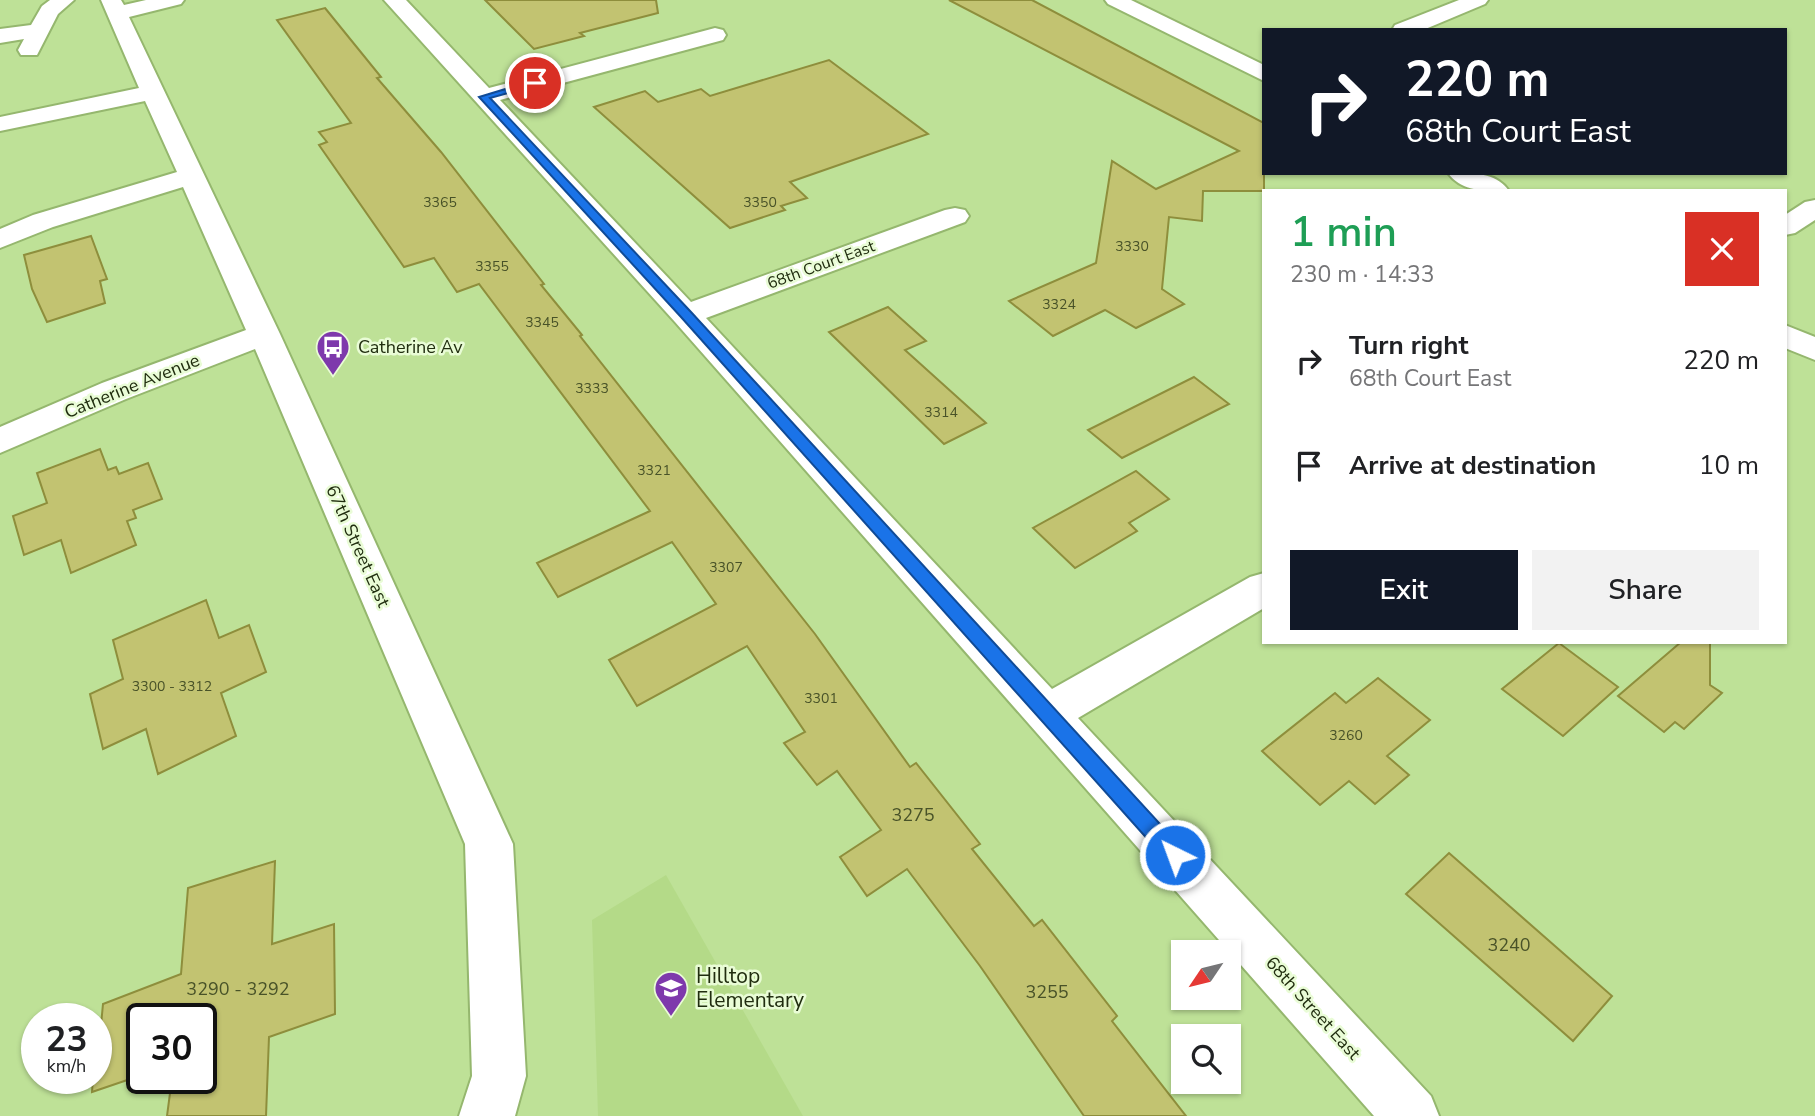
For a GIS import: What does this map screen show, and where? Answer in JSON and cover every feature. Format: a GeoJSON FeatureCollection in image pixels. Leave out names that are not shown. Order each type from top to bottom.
{"type":"FeatureCollection","features":[{"type":"Feature","properties":{"kind":"street"},"geometry":{"type":"LineString","coordinates":[[29,50],[49,10],[64,0]]}},
{"type":"Feature","properties":{"kind":"street"},"geometry":{"type":"LineString","coordinates":[[114,6],[174,0]]}},
{"type":"Feature","properties":{"kind":"street","name":"68th Street East"},"geometry":{"type":"LineString","coordinates":[[394,0],[686,314],[1411,1116]]}},
{"type":"Feature","properties":{"kind":"street"},"geometry":{"type":"LineString","coordinates":[[1115,0],[1262,73]]}},
{"type":"Feature","properties":{"kind":"street"},"geometry":{"type":"LineString","coordinates":[[1408,28],[1478,0]]}},
{"type":"Feature","properties":{"kind":"street","name":"67th Street East"},"geometry":{"type":"LineString","coordinates":[[114,6],[264,334],[489,844],[499,1076],[487,1116]]}},
{"type":"Feature","properties":{"kind":"street"},"geometry":{"type":"LineString","coordinates":[[0,36],[39,30]]}},
{"type":"Feature","properties":{"kind":"street"},"geometry":{"type":"LineString","coordinates":[[484,97],[715,35]]}},
{"type":"Feature","properties":{"kind":"street"},"geometry":{"type":"LineString","coordinates":[[0,124],[153,92]]}},
{"type":"Feature","properties":{"kind":"street"},"geometry":{"type":"LineString","coordinates":[[1465,175],[1492,189]]}},
{"type":"Feature","properties":{"kind":"street"},"geometry":{"type":"LineString","coordinates":[[0,239],[43,221],[192,176]]}},
{"type":"Feature","properties":{"kind":"street"},"geometry":{"type":"LineString","coordinates":[[1787,227],[1815,208]]}},
{"type":"Feature","properties":{"kind":"street","name":"68th Court East"},"geometry":{"type":"LineString","coordinates":[[686,314],[955,216]]}},
{"type":"Feature","properties":{"kind":"street","name":"Catherine Avenue"},"geometry":{"type":"LineString","coordinates":[[0,441],[114,391],[264,334]]}},
{"type":"Feature","properties":{"kind":"street"},"geometry":{"type":"LineString","coordinates":[[1787,336],[1815,350]]}},
{"type":"Feature","properties":{"kind":"street"},"geometry":{"type":"LineString","coordinates":[[1047,714],[1262,589]]}},
{"type":"Feature","properties":{"kind":"shaded area","name":"Hilltop Elementary"},"geometry":{"type":"Polygon","coordinates":[[[666,875],[803,1116],[598,1116],[592,920],[666,875]]]}},
{"type":"Feature","properties":{"kind":"building"},"geometry":{"type":"Polygon","coordinates":[[[485,0],[656,0],[658,13],[580,33],[584,36],[534,49],[485,0]]]}},
{"type":"Feature","properties":{"kind":"building"},"geometry":{"type":"Polygon","coordinates":[[[949,0],[1032,0],[1262,122],[1264,189],[1203,191],[1202,221],[1169,217],[1162,289],[1184,304],[1136,328],[1105,310],[1053,336],[1009,301],[1096,263],[1112,161],[1156,189],[1239,151],[949,0]]]}},
{"type":"Feature","properties":{"kind":"building"},"geometry":{"type":"Polygon","coordinates":[[[325,8],[381,77],[377,78],[441,152],[544,284],[541,285],[582,335],[580,336],[815,634],[910,767],[916,763],[980,844],[972,849],[1034,926],[1042,920],[1117,1016],[1112,1021],[1186,1116],[1084,1116],[980,966],[907,869],[867,896],[840,857],[881,830],[837,771],[817,785],[784,743],[805,732],[747,646],[637,706],[609,660],[716,604],[672,542],[558,597],[537,563],[650,511],[479,284],[457,292],[434,258],[404,267],[319,145],[327,142],[319,132],[351,123],[277,20],[325,8]]]}},
{"type":"Feature","properties":{"kind":"building"},"geometry":{"type":"Polygon","coordinates":[[[829,60],[928,134],[790,182],[807,198],[781,206],[785,210],[730,228],[594,107],[645,91],[658,102],[701,89],[710,96],[829,60]]]}},
{"type":"Feature","properties":{"kind":"building"},"geometry":{"type":"Polygon","coordinates":[[[91,236],[107,279],[100,281],[105,303],[47,322],[32,289],[24,255],[91,236]]]}},
{"type":"Feature","properties":{"kind":"building"},"geometry":{"type":"Polygon","coordinates":[[[888,307],[926,341],[905,350],[986,423],[944,444],[829,332],[888,307]]]}},
{"type":"Feature","properties":{"kind":"building"},"geometry":{"type":"Polygon","coordinates":[[[1194,377],[1229,404],[1122,458],[1088,430],[1194,377]]]}},
{"type":"Feature","properties":{"kind":"building"},"geometry":{"type":"Polygon","coordinates":[[[100,449],[108,470],[116,467],[119,474],[148,463],[162,499],[133,510],[136,518],[127,521],[136,545],[71,573],[61,540],[24,555],[13,516],[47,503],[37,473],[100,449]]]}},
{"type":"Feature","properties":{"kind":"building"},"geometry":{"type":"Polygon","coordinates":[[[1136,471],[1169,499],[1129,523],[1137,531],[1075,568],[1033,528],[1136,471]]]}},
{"type":"Feature","properties":{"kind":"building"},"geometry":{"type":"Polygon","coordinates":[[[206,600],[219,638],[249,625],[266,672],[221,693],[236,736],[158,774],[146,729],[103,749],[90,694],[123,679],[113,640],[206,600]]]}},
{"type":"Feature","properties":{"kind":"building"},"geometry":{"type":"Polygon","coordinates":[[[1558,644],[1618,687],[1563,736],[1502,689],[1558,644]]]}},
{"type":"Feature","properties":{"kind":"building"},"geometry":{"type":"Polygon","coordinates":[[[1679,644],[1710,644],[1710,685],[1722,693],[1684,729],[1675,722],[1664,732],[1618,696],[1679,644]]]}},
{"type":"Feature","properties":{"kind":"building"},"geometry":{"type":"Polygon","coordinates":[[[1378,678],[1430,720],[1387,756],[1409,775],[1375,804],[1349,781],[1320,805],[1262,751],[1335,693],[1346,703],[1378,678]]]}},
{"type":"Feature","properties":{"kind":"building"},"geometry":{"type":"Polygon","coordinates":[[[1449,853],[1612,996],[1573,1041],[1406,894],[1449,853]]]}},
{"type":"Feature","properties":{"kind":"building"},"geometry":{"type":"Polygon","coordinates":[[[275,861],[272,944],[334,924],[335,1014],[269,1037],[266,1116],[167,1116],[170,1094],[217,1094],[217,1003],[126,1003],[126,1080],[112,1085],[112,1003],[106,1003],[181,974],[188,888],[275,861]]]}},
{"type":"Feature","properties":{"kind":"place","name":"Catherine Av"},"geometry":{"type":"Point","coordinates":[333,377]}},
{"type":"Feature","properties":{"kind":"place","name":"Hilltop Elementary"},"geometry":{"type":"Point","coordinates":[671,1018]}},
{"type":"Feature","properties":{"kind":"route"},"geometry":{"type":"LineString","coordinates":[[535,83],[484,97],[686,314],[1175,855]]}}]}
